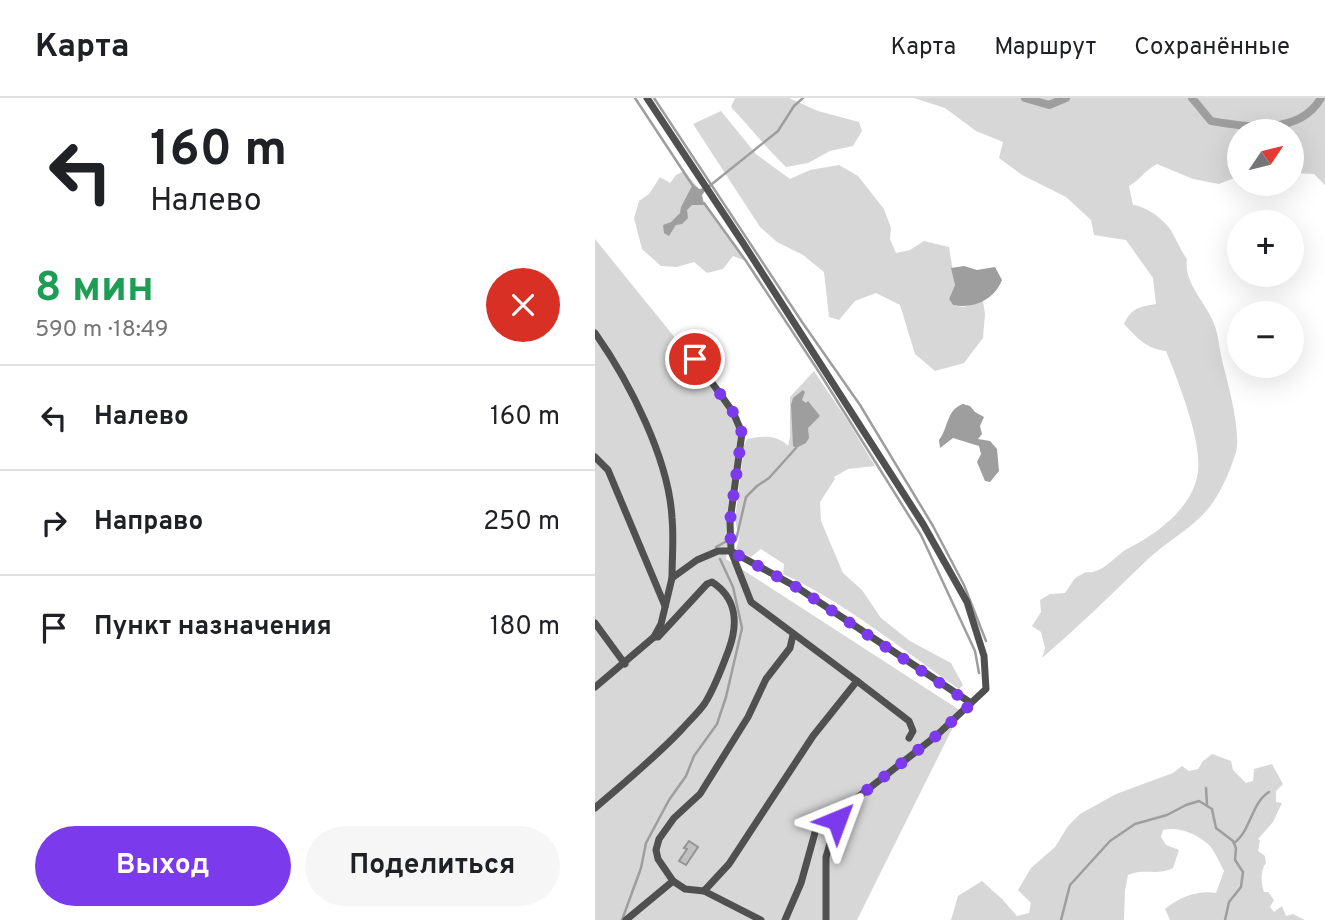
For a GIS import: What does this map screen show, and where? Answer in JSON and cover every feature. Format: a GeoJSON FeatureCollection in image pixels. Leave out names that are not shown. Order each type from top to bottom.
{"type":"FeatureCollection","features":[{"type":"Feature","properties":{"kind":"street"},"geometry":{"type":"LineString","coordinates":[[647,98],[750,253],[908,501],[967,602],[984,656],[986,689],[936,736],[858,797],[837,820],[826,857],[826,920]]}},
{"type":"Feature","properties":{"kind":"street"},"geometry":{"type":"LineString","coordinates":[[595,333],[636,402],[664,471],[672,517],[672,578],[661,624],[654,638]]}},
{"type":"Feature","properties":{"kind":"street"},"geometry":{"type":"LineString","coordinates":[[695,359],[733,412],[742,433],[730,521],[731,551],[751,603],[909,721],[913,731],[909,738]]}},
{"type":"Feature","properties":{"kind":"street"},"geometry":{"type":"LineString","coordinates":[[595,457],[608,470],[665,607]]}},
{"type":"Feature","properties":{"kind":"street"},"geometry":{"type":"LineString","coordinates":[[672,578],[697,559],[718,551],[731,551],[798,588],[971,704]]}},
{"type":"Feature","properties":{"kind":"street"},"geometry":{"type":"LineString","coordinates":[[595,687],[665,631],[696,593],[707,584],[712,582],[721,588],[731,603],[735,621],[718,680],[704,705],[666,747],[595,808]]}},
{"type":"Feature","properties":{"kind":"street"},"geometry":{"type":"LineString","coordinates":[[595,623],[625,664]]}},
{"type":"Feature","properties":{"kind":"street"},"geometry":{"type":"LineString","coordinates":[[761,920],[704,891],[685,889],[673,881],[658,859],[656,850],[659,839],[674,818],[700,794],[748,717],[766,679],[790,648],[793,635]]}},
{"type":"Feature","properties":{"kind":"street"},"geometry":{"type":"LineString","coordinates":[[704,891],[729,864],[813,736],[857,681]]}},
{"type":"Feature","properties":{"kind":"street"},"geometry":{"type":"LineString","coordinates":[[785,920],[801,883],[816,829]]}},
{"type":"Feature","properties":{"kind":"street"},"geometry":{"type":"LineString","coordinates":[[626,920],[673,881]]}},
{"type":"Feature","properties":{"kind":"shaded area"},"geometry":{"type":"Polygon","coordinates":[[[735,98],[789,98],[818,111],[859,122],[862,131],[853,146],[830,151],[808,163],[786,167],[731,107],[735,98]]]}},
{"type":"Feature","properties":{"kind":"shaded area"},"geometry":{"type":"Polygon","coordinates":[[[914,98],[1325,98],[1325,185],[1314,174],[1304,174],[1304,119],[1227,119],[1227,181],[1219,184],[1193,179],[1157,164],[1129,186],[1133,205],[1150,211],[1170,229],[1187,259],[1192,285],[1215,326],[1234,410],[1236,452],[1221,489],[1201,516],[1147,560],[1042,658],[1045,648],[1041,632],[1032,626],[1041,612],[1040,600],[1050,594],[1065,593],[1075,578],[1102,568],[1172,518],[1195,485],[1198,472],[1196,444],[1166,351],[1148,345],[1124,324],[1137,309],[1156,304],[1153,278],[1126,240],[1094,235],[1091,220],[1066,197],[1022,175],[999,158],[1003,142],[976,131],[945,108],[914,98]]]}},
{"type":"Feature","properties":{"kind":"shaded area"},"geometry":{"type":"Polygon","coordinates":[[[721,111],[756,154],[790,179],[810,170],[839,165],[858,176],[884,209],[891,228],[890,239],[896,253],[910,250],[924,241],[949,247],[955,285],[949,299],[953,305],[963,307],[983,301],[985,314],[983,338],[964,363],[935,371],[915,354],[900,305],[876,293],[855,301],[839,320],[829,317],[824,272],[803,255],[777,242],[760,227],[693,124],[721,111]]]}},
{"type":"Feature","properties":{"kind":"shaded area"},"geometry":{"type":"Polygon","coordinates":[[[684,171],[699,189],[707,188],[702,195],[704,203],[746,261],[733,256],[723,269],[707,273],[694,262],[677,267],[661,266],[642,249],[634,218],[639,201],[649,194],[660,177],[670,183],[676,175],[684,171]]]}},
{"type":"Feature","properties":{"kind":"shaded area"},"geometry":{"type":"Polygon","coordinates":[[[693,184],[699,189],[707,188],[702,195],[704,205],[692,205],[687,210],[688,218],[682,224],[676,225],[669,236],[664,233],[663,225],[671,222],[680,213],[693,184]]]}},
{"type":"Feature","properties":{"kind":"shaded area"},"geometry":{"type":"Polygon","coordinates":[[[595,239],[740,418],[726,559],[961,711],[857,920],[595,920],[595,239]]]}},
{"type":"Feature","properties":{"kind":"shaded area"},"geometry":{"type":"Polygon","coordinates":[[[964,266],[977,270],[995,267],[1002,280],[989,298],[968,306],[953,305],[949,299],[955,285],[951,268],[964,266]]]}},
{"type":"Feature","properties":{"kind":"shaded area"},"geometry":{"type":"Polygon","coordinates":[[[814,371],[875,466],[848,469],[834,477],[820,502],[821,521],[843,573],[862,590],[881,618],[910,641],[951,663],[963,685],[959,689],[851,612],[783,574],[784,564],[761,549],[751,557],[736,549],[739,539],[735,520],[744,445],[747,439],[763,437],[779,439],[788,446],[790,397],[814,371]]]}},
{"type":"Feature","properties":{"kind":"shaded area"},"geometry":{"type":"Polygon","coordinates":[[[803,390],[805,392],[802,400],[806,403],[808,401],[820,416],[808,428],[809,438],[806,443],[796,448],[793,446],[791,405],[793,398],[803,390]]]}},
{"type":"Feature","properties":{"kind":"shaded area"},"geometry":{"type":"Polygon","coordinates":[[[963,404],[984,417],[980,426],[982,434],[978,439],[990,441],[997,449],[999,471],[990,482],[985,481],[977,462],[981,454],[979,446],[953,438],[940,448],[939,440],[953,410],[963,404]]]}},
{"type":"Feature","properties":{"kind":"shaded area"},"geometry":{"type":"Polygon","coordinates":[[[1212,754],[1231,761],[1233,770],[1246,783],[1253,781],[1254,769],[1272,764],[1283,784],[1276,791],[1276,802],[1282,803],[1273,822],[1258,839],[1258,851],[1265,856],[1266,863],[1262,873],[1263,888],[1274,900],[1270,907],[1274,912],[1282,906],[1286,916],[1293,914],[1305,920],[1170,920],[1165,909],[1189,895],[1216,893],[1224,871],[1214,851],[1205,842],[1188,832],[1169,829],[1163,830],[1161,837],[1166,845],[1179,850],[1173,868],[1128,875],[1124,920],[951,920],[958,896],[982,881],[1017,916],[1029,913],[1031,903],[1018,890],[1031,868],[1055,847],[1068,826],[1080,814],[1116,794],[1173,773],[1182,766],[1189,771],[1198,769],[1212,754]]]}},
{"type":"Feature","properties":{"kind":"building"},"geometry":{"type":"Polygon","coordinates":[[[689,841],[698,847],[686,865],[679,861],[689,841]]]}},
{"type":"Feature","properties":{"kind":"waterway"},"geometry":{"type":"LineString","coordinates":[[635,98],[693,186]]}},
{"type":"Feature","properties":{"kind":"waterway"},"geometry":{"type":"LineString","coordinates":[[654,98],[860,405],[933,526],[964,585],[986,641]]}},
{"type":"Feature","properties":{"kind":"waterway"},"geometry":{"type":"LineString","coordinates":[[707,188],[778,131],[794,106],[803,98]]}},
{"type":"Feature","properties":{"kind":"waterway"},"geometry":{"type":"LineString","coordinates":[[1025,98],[1049,105],[1066,98]]}},
{"type":"Feature","properties":{"kind":"waterway"},"geometry":{"type":"LineString","coordinates":[[1192,98],[1211,121],[1256,126],[1286,124],[1300,118],[1321,98]]}},
{"type":"Feature","properties":{"kind":"waterway"},"geometry":{"type":"LineString","coordinates":[[704,203],[819,372],[921,535],[975,651],[979,673]]}},
{"type":"Feature","properties":{"kind":"waterway"},"geometry":{"type":"LineString","coordinates":[[736,540],[746,497],[769,478],[796,448]]}},
{"type":"Feature","properties":{"kind":"waterway"},"geometry":{"type":"LineString","coordinates":[[716,547],[727,541]]}},
{"type":"Feature","properties":{"kind":"waterway"},"geometry":{"type":"LineString","coordinates":[[622,920],[641,868],[646,843],[669,800],[686,776],[694,756],[717,724],[726,697],[742,628],[733,587],[720,559]]}},
{"type":"Feature","properties":{"kind":"waterway"},"geometry":{"type":"LineString","coordinates":[[1206,788],[1207,805]]}},
{"type":"Feature","properties":{"kind":"waterway"},"geometry":{"type":"LineString","coordinates":[[1234,843],[1244,832],[1258,803],[1269,792]]}},
{"type":"Feature","properties":{"kind":"waterway"},"geometry":{"type":"LineString","coordinates":[[1061,920],[1070,885],[1110,841],[1135,824],[1167,815],[1199,801],[1212,809],[1216,828],[1233,841],[1236,848],[1235,860],[1243,872],[1241,887],[1229,902],[1225,920]]}},
{"type":"Feature","properties":{"kind":"route"},"geometry":{"type":"LineString","coordinates":[[695,359],[733,412],[742,433],[730,521],[731,551],[798,588],[971,704],[936,736],[858,797],[837,820]]}}]}
